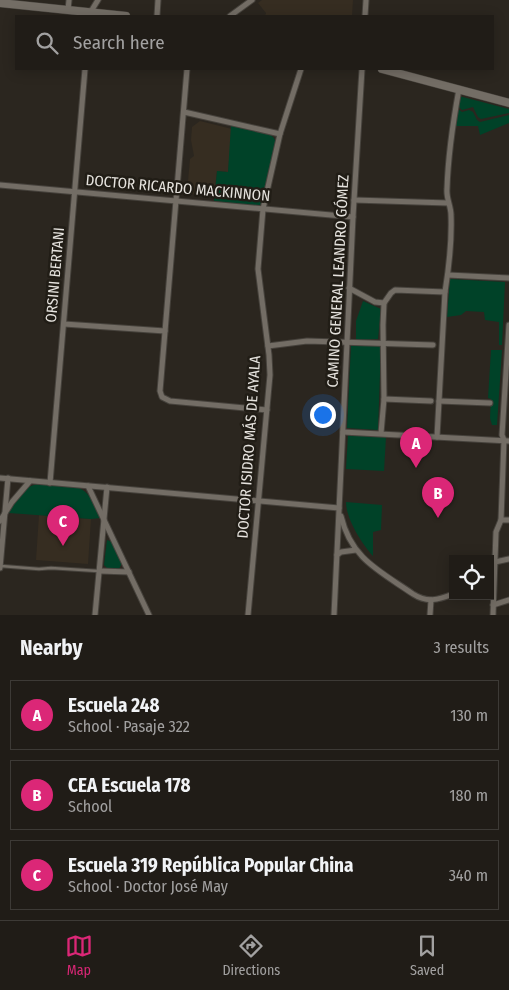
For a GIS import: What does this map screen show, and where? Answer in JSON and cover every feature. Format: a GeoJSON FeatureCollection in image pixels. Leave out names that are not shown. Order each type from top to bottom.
{"type":"FeatureCollection","features":[{"type":"Feature","properties":{"kind":"main road"},"geometry":{"type":"LineString","coordinates":[[0,3],[32,3],[90,14],[108,15]]}},
{"type":"Feature","properties":{"kind":"main road"},"geometry":{"type":"LineString","coordinates":[[386,70],[509,103]]}},
{"type":"Feature","properties":{"kind":"street"},"geometry":{"type":"LineString","coordinates":[[68,10],[69,0]]}},
{"type":"Feature","properties":{"kind":"street"},"geometry":{"type":"LineString","coordinates":[[90,14],[98,0]]}},
{"type":"Feature","properties":{"kind":"street"},"geometry":{"type":"LineString","coordinates":[[157,15],[158,0]]}},
{"type":"Feature","properties":{"kind":"street"},"geometry":{"type":"LineString","coordinates":[[231,15],[252,0]]}},
{"type":"Feature","properties":{"kind":"street"},"geometry":{"type":"LineString","coordinates":[[365,15],[366,0]]}},
{"type":"Feature","properties":{"kind":"street","name":"ORSINI BERTANI"},"geometry":{"type":"LineString","coordinates":[[50,482],[85,70]]}},
{"type":"Feature","properties":{"kind":"street"},"geometry":{"type":"LineString","coordinates":[[187,70],[160,392],[162,397],[170,401],[267,410]]}},
{"type":"Feature","properties":{"kind":"street","name":"DOCTOR ISIDRO MÁS DE AYALA"},"geometry":{"type":"LineString","coordinates":[[248,615],[270,375],[258,269],[263,209],[280,134],[301,70]]}},
{"type":"Feature","properties":{"kind":"street","name":"CAMINO GENERAL LEANDRO GÓMEZ"},"geometry":{"type":"LineString","coordinates":[[334,615],[349,288],[362,70]]}},
{"type":"Feature","properties":{"kind":"street"},"geometry":{"type":"LineString","coordinates":[[437,437],[444,292],[448,275],[451,214],[446,190],[450,144],[459,89]]}},
{"type":"Feature","properties":{"kind":"street"},"geometry":{"type":"LineString","coordinates":[[184,112],[280,134]]}},
{"type":"Feature","properties":{"kind":"street","name":"DOCTOR RICARDO MACKINNON"},"geometry":{"type":"LineString","coordinates":[[0,185],[353,217]]}},
{"type":"Feature","properties":{"kind":"street"},"geometry":{"type":"LineString","coordinates":[[354,200],[448,203]]}},
{"type":"Feature","properties":{"kind":"street"},"geometry":{"type":"LineString","coordinates":[[448,275],[509,278]]}},
{"type":"Feature","properties":{"kind":"street"},"geometry":{"type":"LineString","coordinates":[[349,288],[375,302],[384,303]]}},
{"type":"Feature","properties":{"kind":"street"},"geometry":{"type":"LineString","coordinates":[[381,433],[384,399],[384,342],[382,325],[384,303],[395,290],[444,292]]}},
{"type":"Feature","properties":{"kind":"street"},"geometry":{"type":"LineString","coordinates":[[64,324],[165,331]]}},
{"type":"Feature","properties":{"kind":"street"},"geometry":{"type":"LineString","coordinates":[[494,565],[496,532],[501,520],[506,441],[502,435],[509,325]]}},
{"type":"Feature","properties":{"kind":"street"},"geometry":{"type":"LineString","coordinates":[[268,346],[307,341],[433,345]]}},
{"type":"Feature","properties":{"kind":"street"},"geometry":{"type":"LineString","coordinates":[[384,399],[431,400]]}},
{"type":"Feature","properties":{"kind":"street"},"geometry":{"type":"LineString","coordinates":[[439,401],[490,403]]}},
{"type":"Feature","properties":{"kind":"street"},"geometry":{"type":"LineString","coordinates":[[343,432],[506,441]]}},
{"type":"Feature","properties":{"kind":"street"},"geometry":{"type":"LineString","coordinates":[[0,478],[339,508],[348,538],[356,550],[369,563],[421,599],[430,600],[449,595]]}},
{"type":"Feature","properties":{"kind":"street"},"geometry":{"type":"LineString","coordinates":[[0,566],[8,478]]}},
{"type":"Feature","properties":{"kind":"street"},"geometry":{"type":"LineString","coordinates":[[0,521],[30,481]]}},
{"type":"Feature","properties":{"kind":"street"},"geometry":{"type":"LineString","coordinates":[[88,486],[149,615]]}},
{"type":"Feature","properties":{"kind":"street"},"geometry":{"type":"LineString","coordinates":[[95,615],[107,488]]}},
{"type":"Feature","properties":{"kind":"street"},"geometry":{"type":"LineString","coordinates":[[501,520],[509,520]]}},
{"type":"Feature","properties":{"kind":"street"},"geometry":{"type":"LineString","coordinates":[[336,555],[341,552],[356,550]]}},
{"type":"Feature","properties":{"kind":"street"},"geometry":{"type":"LineString","coordinates":[[495,562],[509,559]]}},
{"type":"Feature","properties":{"kind":"street"},"geometry":{"type":"LineString","coordinates":[[100,571],[129,572]]}},
{"type":"Feature","properties":{"kind":"street"},"geometry":{"type":"LineString","coordinates":[[430,600],[430,615]]}},
{"type":"Feature","properties":{"kind":"street"},"geometry":{"type":"LineString","coordinates":[[493,600],[493,615]]}},
{"type":"Feature","properties":{"kind":"street"},"geometry":{"type":"LineString","coordinates":[[493,605],[509,600]]}},
{"type":"Feature","properties":{"kind":"lane"},"geometry":{"type":"LineString","coordinates":[[0,566],[100,571]]}},
{"type":"Feature","properties":{"kind":"shaded area"},"geometry":{"type":"Polygon","coordinates":[[[262,0],[353,0],[352,15],[265,15],[266,13],[258,3],[262,0]]]}},
{"type":"Feature","properties":{"kind":"shaded area"},"geometry":{"type":"Polygon","coordinates":[[[200,121],[232,129],[228,172],[217,171],[214,197],[187,192],[190,159],[194,156],[191,140],[192,127],[200,121]]]}},
{"type":"Feature","properties":{"kind":"shaded area"},"geometry":{"type":"Polygon","coordinates":[[[39,515],[91,519],[88,564],[36,560],[39,515]]]}},
{"type":"Feature","properties":{"kind":"green space"},"geometry":{"type":"Polygon","coordinates":[[[459,96],[509,109],[509,113],[481,119],[473,107],[462,110],[459,107],[459,96]]]}},
{"type":"Feature","properties":{"kind":"green space"},"geometry":{"type":"Polygon","coordinates":[[[457,108],[462,112],[469,110],[473,112],[480,122],[509,115],[509,123],[480,135],[478,126],[455,126],[457,108]]]}},
{"type":"Feature","properties":{"kind":"green space"},"geometry":{"type":"Polygon","coordinates":[[[231,125],[268,134],[275,140],[276,144],[260,206],[214,201],[217,171],[228,172],[231,125]]]}},
{"type":"Feature","properties":{"kind":"green space"},"geometry":{"type":"Polygon","coordinates":[[[450,279],[505,282],[502,345],[499,345],[499,322],[485,320],[484,312],[466,311],[461,315],[447,317],[450,279]]]}},
{"type":"Feature","properties":{"kind":"green space"},"geometry":{"type":"Polygon","coordinates":[[[363,301],[381,309],[378,339],[356,340],[356,321],[363,301]]]}},
{"type":"Feature","properties":{"kind":"green space"},"geometry":{"type":"Polygon","coordinates":[[[351,345],[381,346],[378,430],[347,428],[351,345]]]}},
{"type":"Feature","properties":{"kind":"green space"},"geometry":{"type":"Polygon","coordinates":[[[491,350],[502,350],[497,425],[492,425],[490,418],[491,399],[488,398],[491,350]]]}},
{"type":"Feature","properties":{"kind":"green space"},"geometry":{"type":"Polygon","coordinates":[[[348,435],[386,437],[384,471],[346,469],[348,435]]]}},
{"type":"Feature","properties":{"kind":"green space"},"geometry":{"type":"Polygon","coordinates":[[[39,484],[83,490],[92,501],[100,518],[9,513],[25,490],[39,484]]]}},
{"type":"Feature","properties":{"kind":"green space"},"geometry":{"type":"Polygon","coordinates":[[[346,502],[382,505],[381,530],[373,532],[373,556],[355,531],[346,502]]]}},
{"type":"Feature","properties":{"kind":"green space"},"geometry":{"type":"Polygon","coordinates":[[[107,540],[112,542],[122,563],[119,569],[107,568],[104,565],[107,540]]]}},
{"type":"Feature","properties":{"kind":"place","name":"Escuela 248"},"geometry":{"type":"Point","coordinates":[416,468]}},
{"type":"Feature","properties":{"kind":"place","name":"CEA Escuela 178"},"geometry":{"type":"Point","coordinates":[438,518]}},
{"type":"Feature","properties":{"kind":"place","name":"Escuela 319 República Popular China"},"geometry":{"type":"Point","coordinates":[63,546]}}]}
